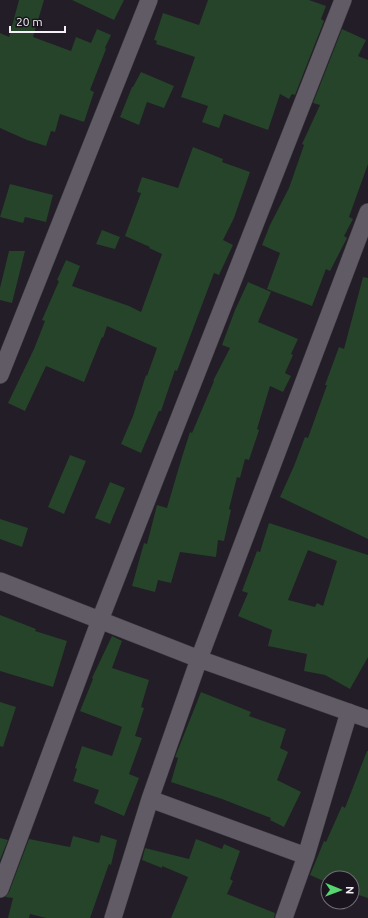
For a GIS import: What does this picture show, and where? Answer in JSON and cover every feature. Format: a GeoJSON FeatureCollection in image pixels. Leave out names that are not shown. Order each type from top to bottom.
{"type":"FeatureCollection","features":[{"type":"Feature","properties":{"kind":"street"},"geometry":{"type":"LineString","coordinates":[[0,375],[149,0]]}},
{"type":"Feature","properties":{"kind":"street"},"geometry":{"type":"LineString","coordinates":[[0,890],[100,620],[343,0]]}},
{"type":"Feature","properties":{"kind":"street"},"geometry":{"type":"LineString","coordinates":[[113,918],[150,799],[199,659],[368,212]]}},
{"type":"Feature","properties":{"kind":"street"},"geometry":{"type":"LineString","coordinates":[[0,581],[199,659],[368,719]]}},
{"type":"Feature","properties":{"kind":"street"},"geometry":{"type":"LineString","coordinates":[[284,918],[306,856],[349,712]]}},
{"type":"Feature","properties":{"kind":"street"},"geometry":{"type":"LineString","coordinates":[[150,799],[306,856]]}},
{"type":"Feature","properties":{"kind":"building"},"geometry":{"type":"Polygon","coordinates":[[[19,0],[44,0],[33,37],[71,51],[76,37],[91,43],[97,29],[111,35],[90,90],[94,92],[84,122],[60,114],[55,132],[51,131],[46,146],[27,140],[0,128],[0,33],[9,37],[19,0]]]}},
{"type":"Feature","properties":{"kind":"building"},"geometry":{"type":"Polygon","coordinates":[[[72,0],[124,0],[114,20],[72,0]]]}},
{"type":"Feature","properties":{"kind":"building"},"geometry":{"type":"Polygon","coordinates":[[[208,0],[309,0],[326,6],[321,19],[324,21],[295,95],[292,94],[289,99],[280,94],[268,130],[224,114],[219,128],[202,122],[208,106],[181,97],[195,57],[156,44],[157,41],[154,40],[163,13],[199,25],[208,0]]]}},
{"type":"Feature","properties":{"kind":"building"},"geometry":{"type":"Polygon","coordinates":[[[342,29],[366,40],[358,56],[368,60],[368,164],[349,217],[353,219],[344,236],[347,238],[330,271],[326,269],[312,306],[267,289],[280,253],[262,245],[270,225],[289,188],[304,145],[302,144],[320,105],[313,103],[342,29]]]}},
{"type":"Feature","properties":{"kind":"building"},"geometry":{"type":"Polygon","coordinates":[[[141,72],[174,86],[164,108],[147,102],[139,125],[120,117],[132,87],[141,72]]]}},
{"type":"Feature","properties":{"kind":"building"},"geometry":{"type":"Polygon","coordinates":[[[193,147],[223,159],[222,162],[250,172],[234,218],[223,240],[233,245],[219,275],[214,273],[177,371],[175,370],[161,411],[159,411],[141,453],[121,444],[133,416],[146,375],[147,376],[157,348],[107,326],[84,382],[46,366],[25,411],[8,403],[34,349],[45,321],[42,320],[59,281],[57,280],[66,260],[80,266],[72,286],[129,306],[141,312],[162,254],[125,236],[141,193],[137,192],[142,177],[178,188],[193,147]]]}},
{"type":"Feature","properties":{"kind":"building"},"geometry":{"type":"Polygon","coordinates":[[[10,184],[53,195],[46,222],[25,217],[23,223],[0,217],[10,184]]]}},
{"type":"Feature","properties":{"kind":"building"},"geometry":{"type":"Polygon","coordinates":[[[102,230],[120,237],[115,249],[96,244],[102,230]]]}},
{"type":"Feature","properties":{"kind":"building"},"geometry":{"type":"Polygon","coordinates":[[[9,251],[25,251],[12,303],[0,300],[0,288],[9,251]]]}},
{"type":"Feature","properties":{"kind":"building"},"geometry":{"type":"Polygon","coordinates":[[[363,277],[368,278],[368,539],[280,497],[305,437],[308,438],[339,347],[344,349],[363,277]]]}},
{"type":"Feature","properties":{"kind":"building"},"geometry":{"type":"Polygon","coordinates":[[[248,282],[271,292],[258,322],[298,339],[285,373],[291,376],[283,392],[270,386],[257,429],[259,430],[249,460],[245,459],[240,478],[237,477],[229,509],[231,510],[224,541],[218,540],[216,557],[180,552],[171,583],[158,580],[155,592],[132,586],[144,543],[147,544],[157,505],[167,508],[190,432],[192,433],[213,381],[230,348],[222,345],[235,310],[248,282]]]}},
{"type":"Feature","properties":{"kind":"building"},"geometry":{"type":"Polygon","coordinates":[[[70,455],[86,461],[64,514],[48,507],[70,455]]]}},
{"type":"Feature","properties":{"kind":"building"},"geometry":{"type":"Polygon","coordinates":[[[110,482],[125,488],[110,524],[95,518],[110,482]]]}},
{"type":"Feature","properties":{"kind":"building"},"geometry":{"type":"Polygon","coordinates":[[[0,519],[28,528],[22,547],[0,539],[0,519]]]}},
{"type":"Feature","properties":{"kind":"building"},"geometry":{"type":"Polygon","coordinates":[[[269,523],[368,555],[368,657],[350,689],[325,675],[304,671],[307,654],[268,646],[272,630],[238,616],[248,593],[242,591],[257,551],[260,552],[269,523]],[[308,550],[288,600],[315,607],[317,603],[323,606],[337,561],[308,550]]]}},
{"type":"Feature","properties":{"kind":"building"},"geometry":{"type":"Polygon","coordinates":[[[0,615],[36,629],[35,631],[67,641],[53,687],[0,671],[0,615]]]}},
{"type":"Feature","properties":{"kind":"building"},"geometry":{"type":"Polygon","coordinates":[[[112,636],[122,641],[112,668],[149,680],[141,707],[144,708],[135,736],[142,738],[129,774],[139,778],[124,816],[94,803],[99,790],[73,781],[77,769],[75,768],[82,746],[112,756],[122,727],[80,711],[93,679],[92,678],[112,636]]]}},
{"type":"Feature","properties":{"kind":"building"},"geometry":{"type":"Polygon","coordinates":[[[201,692],[251,712],[249,716],[286,729],[280,748],[288,752],[277,780],[301,792],[284,827],[270,820],[271,818],[222,799],[171,782],[178,758],[175,757],[201,692]]]}},
{"type":"Feature","properties":{"kind":"building"},"geometry":{"type":"Polygon","coordinates":[[[0,702],[16,707],[3,747],[0,746],[0,702]]]}},
{"type":"Feature","properties":{"kind":"building"},"geometry":{"type":"Polygon","coordinates":[[[368,751],[368,898],[360,896],[360,870],[320,870],[320,879],[310,875],[324,841],[326,842],[342,806],[345,808],[368,751]]]}},
{"type":"Feature","properties":{"kind":"building"},"geometry":{"type":"Polygon","coordinates":[[[101,835],[117,840],[111,865],[109,864],[90,918],[46,918],[30,914],[29,918],[8,918],[13,898],[5,897],[9,892],[29,839],[70,847],[73,836],[99,843],[101,835]]]}},
{"type":"Feature","properties":{"kind":"building"},"geometry":{"type":"Polygon","coordinates":[[[0,838],[8,840],[0,860],[0,838]]]}},
{"type":"Feature","properties":{"kind":"building"},"geometry":{"type":"Polygon","coordinates":[[[196,839],[222,849],[224,844],[240,851],[230,879],[233,881],[227,894],[275,913],[274,918],[171,918],[188,877],[162,866],[162,868],[142,860],[145,848],[189,859],[196,839]]]}}]}
